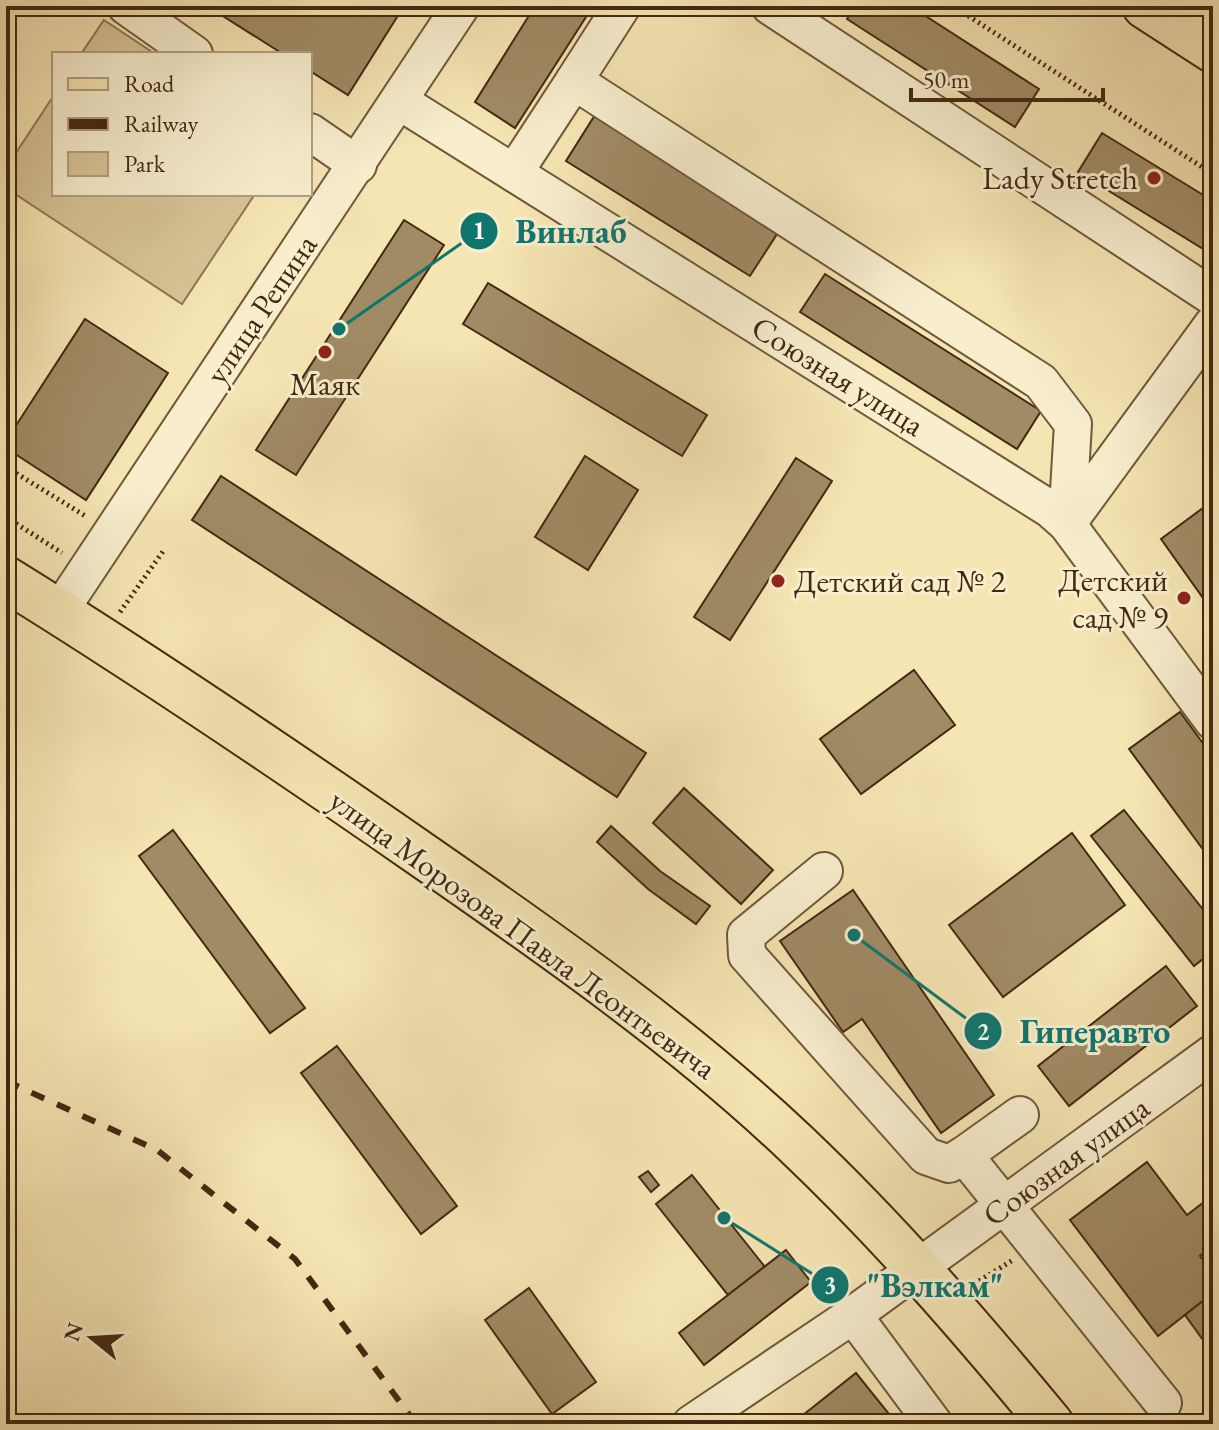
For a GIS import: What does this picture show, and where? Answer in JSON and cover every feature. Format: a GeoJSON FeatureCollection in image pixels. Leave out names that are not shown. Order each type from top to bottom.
{"type":"FeatureCollection","features":[{"type":"Feature","properties":{"kind":"main road"},"geometry":{"type":"LineString","coordinates":[[1145,6],[1213,50]]}},
{"type":"Feature","properties":{"kind":"main road","name":"улица Морозова Павла Леонтьевича"},"geometry":{"type":"LineString","coordinates":[[6,579],[263,744],[504,912],[676,1041],[794,1142],[919,1269],[1051,1424]]}},
{"type":"Feature","properties":{"kind":"street"},"geometry":{"type":"LineString","coordinates":[[126,6],[191,52]]}},
{"type":"Feature","properties":{"kind":"street","name":"улица Репина"},"geometry":{"type":"LineString","coordinates":[[59,612],[461,6]]}},
{"type":"Feature","properties":{"kind":"street"},"geometry":{"type":"LineString","coordinates":[[514,173],[622,6]]}},
{"type":"Feature","properties":{"kind":"street"},"geometry":{"type":"LineString","coordinates":[[770,6],[1213,297]]}},
{"type":"Feature","properties":{"kind":"street"},"geometry":{"type":"LineString","coordinates":[[574,81],[1041,382],[1073,424],[1067,524]]}},
{"type":"Feature","properties":{"kind":"street","name":"Союзная улица"},"geometry":{"type":"LineString","coordinates":[[399,101],[1050,509],[1067,524],[1213,721]]}},
{"type":"Feature","properties":{"kind":"street"},"geometry":{"type":"LineString","coordinates":[[312,133],[358,165]]}},
{"type":"Feature","properties":{"kind":"street"},"geometry":{"type":"LineString","coordinates":[[1067,524],[1213,324]]}},
{"type":"Feature","properties":{"kind":"street"},"geometry":{"type":"LineString","coordinates":[[824,871],[746,935],[747,955],[926,1156],[949,1164],[1020,1115]]}},
{"type":"Feature","properties":{"kind":"street","name":"Союзная улица"},"geometry":{"type":"LineString","coordinates":[[691,1424],[919,1269],[1213,1053]]}},
{"type":"Feature","properties":{"kind":"street"},"geometry":{"type":"LineString","coordinates":[[964,1155],[1163,1403]]}},
{"type":"Feature","properties":{"kind":"street"},"geometry":{"type":"LineString","coordinates":[[853,1315],[934,1424]]}},
{"type":"Feature","properties":{"kind":"path"},"geometry":{"type":"LineString","coordinates":[[953,6],[1213,174]]}},
{"type":"Feature","properties":{"kind":"path"},"geometry":{"type":"LineString","coordinates":[[6,467],[111,533]]}},
{"type":"Feature","properties":{"kind":"path"},"geometry":{"type":"LineString","coordinates":[[6,517],[87,568]]}},
{"type":"Feature","properties":{"kind":"green space"},"geometry":{"type":"Polygon","coordinates":[[[104,20],[152,52],[82,52],[104,20]]]}},
{"type":"Feature","properties":{"kind":"green space"},"geometry":{"type":"Polygon","coordinates":[[[52,98],[52,196],[254,196],[182,304],[6,188],[6,168],[52,98]]]}},
{"type":"Feature","properties":{"kind":"building"},"geometry":{"type":"Polygon","coordinates":[[[207,6],[308,6],[320,13],[324,6],[404,6],[348,95],[312,72],[312,52],[280,52],[207,6]]]}},
{"type":"Feature","properties":{"kind":"building"},"geometry":{"type":"Polygon","coordinates":[[[535,6],[593,6],[515,128],[475,102],[535,6]]]}},
{"type":"Feature","properties":{"kind":"building"},"geometry":{"type":"Polygon","coordinates":[[[855,6],[910,6],[1039,89],[1015,127],[847,19],[855,6]]]}},
{"type":"Feature","properties":{"kind":"building"},"geometry":{"type":"Polygon","coordinates":[[[595,115],[779,231],[750,276],[566,161],[595,115]]]}},
{"type":"Feature","properties":{"kind":"building"},"geometry":{"type":"Polygon","coordinates":[[[1102,133],[1213,201],[1213,255],[1078,172],[1102,133]]]}},
{"type":"Feature","properties":{"kind":"building"},"geometry":{"type":"Polygon","coordinates":[[[404,220],[444,245],[296,475],[256,450],[404,220]]]}},
{"type":"Feature","properties":{"kind":"building"},"geometry":{"type":"Polygon","coordinates":[[[825,274],[1041,411],[1017,449],[800,312],[825,274]]]}},
{"type":"Feature","properties":{"kind":"building"},"geometry":{"type":"Polygon","coordinates":[[[488,283],[707,415],[682,456],[463,324],[488,283]]]}},
{"type":"Feature","properties":{"kind":"building"},"geometry":{"type":"Polygon","coordinates":[[[85,319],[168,373],[86,500],[6,448],[6,441],[85,319]]]}},
{"type":"Feature","properties":{"kind":"building"},"geometry":{"type":"Polygon","coordinates":[[[585,456],[638,490],[588,570],[535,537],[585,456]]]}},
{"type":"Feature","properties":{"kind":"building"},"geometry":{"type":"Polygon","coordinates":[[[796,458],[832,481],[730,640],[694,617],[796,458]]]}},
{"type":"Feature","properties":{"kind":"building"},"geometry":{"type":"Polygon","coordinates":[[[221,476],[646,753],[617,797],[192,520],[221,476]]]}},
{"type":"Feature","properties":{"kind":"building"},"geometry":{"type":"Polygon","coordinates":[[[1207,505],[1213,514],[1213,612],[1161,539],[1207,505]]]}},
{"type":"Feature","properties":{"kind":"building"},"geometry":{"type":"Polygon","coordinates":[[[914,670],[955,725],[861,794],[820,739],[914,670]]]}},
{"type":"Feature","properties":{"kind":"building"},"geometry":{"type":"Polygon","coordinates":[[[1180,712],[1213,757],[1213,863],[1129,749],[1180,712]]]}},
{"type":"Feature","properties":{"kind":"building"},"geometry":{"type":"Polygon","coordinates":[[[684,788],[773,870],[741,904],[653,823],[684,788]]]}},
{"type":"Feature","properties":{"kind":"building"},"geometry":{"type":"Polygon","coordinates":[[[1124,810],[1213,922],[1213,951],[1194,966],[1091,836],[1124,810]]]}},
{"type":"Feature","properties":{"kind":"building"},"geometry":{"type":"Polygon","coordinates":[[[611,826],[660,871],[710,906],[696,924],[648,889],[597,842],[611,826]]]}},
{"type":"Feature","properties":{"kind":"building"},"geometry":{"type":"Polygon","coordinates":[[[173,830],[305,1008],[270,1033],[139,856],[173,830]]]}},
{"type":"Feature","properties":{"kind":"building"},"geometry":{"type":"Polygon","coordinates":[[[1072,833],[1125,905],[1003,997],[949,925],[1072,833]]]}},
{"type":"Feature","properties":{"kind":"building"},"geometry":{"type":"Polygon","coordinates":[[[853,890],[994,1095],[941,1133],[862,1019],[843,1032],[780,941],[853,890]]]}},
{"type":"Feature","properties":{"kind":"building"},"geometry":{"type":"Polygon","coordinates":[[[1166,966],[1197,1006],[1069,1106],[1038,1066],[1166,966]]]}},
{"type":"Feature","properties":{"kind":"building"},"geometry":{"type":"Polygon","coordinates":[[[337,1046],[457,1206],[421,1234],[301,1073],[337,1046]]]}},
{"type":"Feature","properties":{"kind":"building"},"geometry":{"type":"Polygon","coordinates":[[[1147,1162],[1187,1215],[1213,1195],[1213,1245],[1200,1256],[1213,1273],[1213,1293],[1158,1336],[1070,1220],[1147,1162]]]}},
{"type":"Feature","properties":{"kind":"building"},"geometry":{"type":"Polygon","coordinates":[[[648,1171],[659,1185],[651,1192],[639,1177],[648,1171]]]}},
{"type":"Feature","properties":{"kind":"building"},"geometry":{"type":"Polygon","coordinates":[[[692,1175],[765,1267],[728,1295],[656,1204],[692,1175]]]}},
{"type":"Feature","properties":{"kind":"building"},"geometry":{"type":"Polygon","coordinates":[[[786,1250],[811,1282],[704,1365],[679,1333],[786,1250]]]}},
{"type":"Feature","properties":{"kind":"building"},"geometry":{"type":"Polygon","coordinates":[[[529,1288],[596,1382],[552,1414],[485,1320],[529,1288]]]}},
{"type":"Feature","properties":{"kind":"building"},"geometry":{"type":"Polygon","coordinates":[[[1213,1293],[1213,1354],[1185,1315],[1213,1293]]]}},
{"type":"Feature","properties":{"kind":"building"},"geometry":{"type":"Polygon","coordinates":[[[856,1373],[897,1424],[793,1424],[793,1423],[856,1373]]]}},
{"type":"Feature","properties":{"kind":"railway"},"geometry":{"type":"LineString","coordinates":[[6,1081],[157,1150],[295,1259],[416,1424]]}},
{"type":"Feature","properties":{"kind":"place","name":"Lady Stretch"},"geometry":{"type":"Point","coordinates":[1154,178]}},
{"type":"Feature","properties":{"kind":"place","name":"Винлаб"},"geometry":{"type":"Point","coordinates":[339,329]}},
{"type":"Feature","properties":{"kind":"place","name":"Маяк"},"geometry":{"type":"Point","coordinates":[325,352]}},
{"type":"Feature","properties":{"kind":"place","name":"Детский сад № 2"},"geometry":{"type":"Point","coordinates":[778,581]}},
{"type":"Feature","properties":{"kind":"place","name":"Детский сад № 9"},"geometry":{"type":"Point","coordinates":[1184,598]}},
{"type":"Feature","properties":{"kind":"place","name":"Гиперавто"},"geometry":{"type":"Point","coordinates":[854,935]}},
{"type":"Feature","properties":{"kind":"place","name":"\"Вэлкам\""},"geometry":{"type":"Point","coordinates":[724,1218]}}]}
